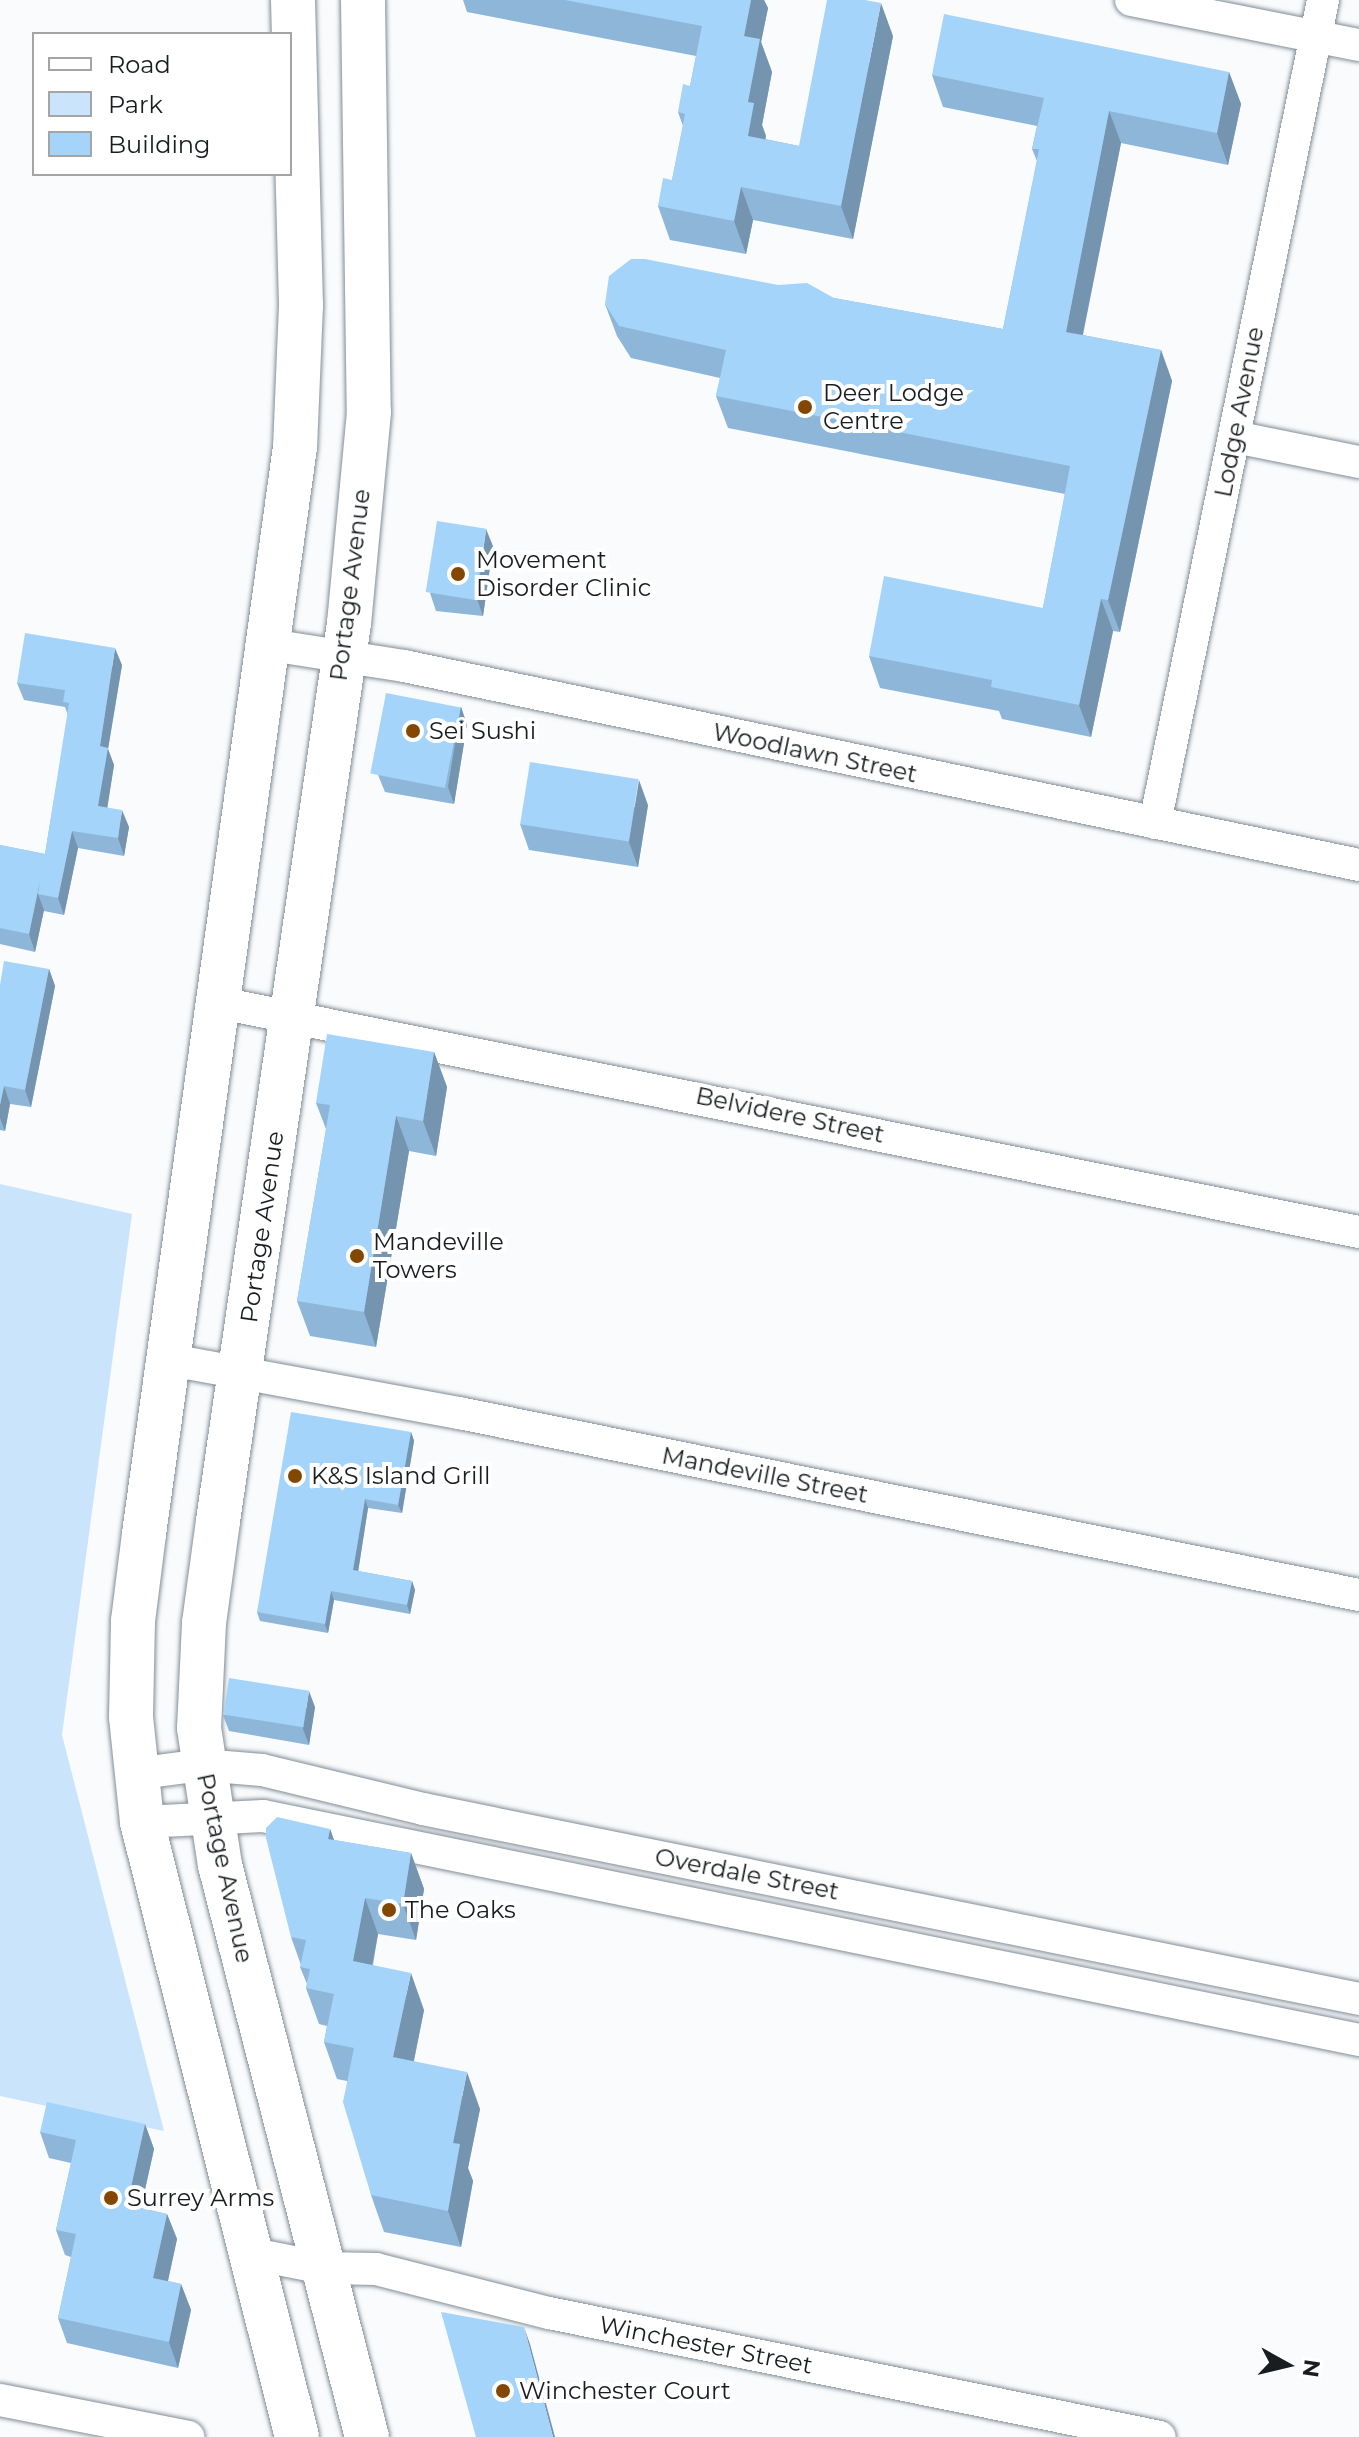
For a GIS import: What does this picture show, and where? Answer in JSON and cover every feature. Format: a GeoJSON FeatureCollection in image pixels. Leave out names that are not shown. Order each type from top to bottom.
{"type":"FeatureCollection","features":[{"type":"Feature","properties":{"kind":"highway"},"geometry":{"type":"LineString","coordinates":[[293,0],[301,354],[295,447],[133,1621],[134,1774],[142,1822],[297,2437]]}},
{"type":"Feature","properties":{"kind":"highway","name":"Portage Avenue"},"geometry":{"type":"LineString","coordinates":[[363,0],[369,412],[344,656],[204,1623],[199,1728],[210,1816],[367,2437]]}},
{"type":"Feature","properties":{"kind":"street"},"geometry":{"type":"LineString","coordinates":[[1131,0],[1359,45]]}},
{"type":"Feature","properties":{"kind":"street","name":"Lodge Avenue"},"geometry":{"type":"LineString","coordinates":[[1155,823],[1323,0]]}},
{"type":"Feature","properties":{"kind":"street"},"geometry":{"type":"LineString","coordinates":[[1235,437],[1359,462]]}},
{"type":"Feature","properties":{"kind":"street","name":"Woodlawn Street"},"geometry":{"type":"LineString","coordinates":[[270,645],[344,656],[1359,865]]}},
{"type":"Feature","properties":{"kind":"street","name":"Belvidere Street"},"geometry":{"type":"LineString","coordinates":[[220,1003],[1359,1232]]}},
{"type":"Feature","properties":{"kind":"street","name":"Mandeville Street"},"geometry":{"type":"LineString","coordinates":[[170,1360],[242,1371],[1359,1595]]}},
{"type":"Feature","properties":{"kind":"street","name":"Overdale Street"},"geometry":{"type":"LineString","coordinates":[[134,1774],[202,1765],[262,1770],[423,1809],[1359,1999]]}},
{"type":"Feature","properties":{"kind":"street","name":"Overdale Street"},"geometry":{"type":"LineString","coordinates":[[142,1822],[210,1816],[263,1816],[1359,2040]]}},
{"type":"Feature","properties":{"kind":"street","name":"Winchester Street"},"geometry":{"type":"LineString","coordinates":[[253,2254],[324,2268],[376,2269],[549,2313],[1160,2437]]}},
{"type":"Feature","properties":{"kind":"street"},"geometry":{"type":"LineString","coordinates":[[0,2400],[188,2437]]}},
{"type":"Feature","properties":{"kind":"green space"},"geometry":{"type":"Polygon","coordinates":[[[0,1184],[132,1214],[62,1735],[164,2131],[0,2096],[0,1184]]]}},
{"type":"Feature","properties":{"kind":"building"},"geometry":{"type":"Polygon","coordinates":[[[565,0],[751,0],[744,36],[760,39],[748,102],[754,103],[748,136],[799,146],[827,0],[881,3],[841,206],[741,187],[734,221],[658,206],[663,178],[672,180],[685,114],[678,112],[683,84],[690,86],[702,26],[565,0]]]}},
{"type":"Feature","properties":{"kind":"building"},"geometry":{"type":"Polygon","coordinates":[[[944,14],[1229,72],[1217,133],[1109,111],[1066,332],[1161,350],[1108,600],[1101,599],[1079,705],[991,687],[992,680],[869,656],[884,576],[1043,608],[1070,466],[716,396],[726,350],[619,326],[605,304],[609,276],[631,259],[645,259],[778,285],[807,283],[834,298],[1003,329],[1039,149],[1032,149],[1044,98],[932,75],[944,14]]]}},
{"type":"Feature","properties":{"kind":"building"},"geometry":{"type":"Polygon","coordinates":[[[437,521],[486,529],[475,600],[426,592],[437,521]]]}},
{"type":"Feature","properties":{"kind":"building"},"geometry":{"type":"Polygon","coordinates":[[[25,633],[115,648],[100,746],[108,748],[98,806],[122,810],[118,838],[72,831],[58,898],[38,894],[40,881],[29,934],[0,928],[0,845],[45,854],[69,703],[63,702],[65,690],[17,683],[25,633]]]}},
{"type":"Feature","properties":{"kind":"building"},"geometry":{"type":"Polygon","coordinates":[[[386,693],[461,708],[445,788],[370,773],[386,693]]]}},
{"type":"Feature","properties":{"kind":"building"},"geometry":{"type":"Polygon","coordinates":[[[530,762],[639,779],[629,841],[520,824],[530,762]]]}},
{"type":"Feature","properties":{"kind":"building"},"geometry":{"type":"Polygon","coordinates":[[[4,961],[49,969],[25,1090],[4,1086],[0,1105],[0,985],[4,961]]]}},
{"type":"Feature","properties":{"kind":"building"},"geometry":{"type":"Polygon","coordinates":[[[327,1034],[434,1052],[423,1121],[396,1116],[364,1312],[297,1301],[330,1105],[316,1103],[327,1034]]]}},
{"type":"Feature","properties":{"kind":"building"},"geometry":{"type":"Polygon","coordinates":[[[291,1412],[411,1432],[398,1505],[365,1499],[353,1570],[412,1581],[407,1605],[331,1591],[325,1624],[257,1612],[291,1412]]]}},
{"type":"Feature","properties":{"kind":"building"},"geometry":{"type":"Polygon","coordinates":[[[229,1678],[309,1691],[303,1727],[223,1715],[229,1678]]]}},
{"type":"Feature","properties":{"kind":"building"},"geometry":{"type":"Polygon","coordinates":[[[277,1817],[330,1829],[328,1839],[411,1853],[403,1904],[365,1898],[353,1961],[411,1973],[393,2057],[467,2072],[453,2143],[460,2144],[448,2211],[371,2195],[343,2102],[354,2048],[324,2042],[334,1994],[306,1988],[310,1969],[300,1967],[306,1940],[291,1937],[266,1838],[266,1828],[277,1817]]]}},
{"type":"Feature","properties":{"kind":"building"},"geometry":{"type":"Polygon","coordinates":[[[47,2102],[145,2124],[127,2205],[167,2214],[153,2278],[181,2284],[169,2342],[58,2318],[76,2234],[56,2230],[76,2140],[40,2132],[47,2102]]]}},
{"type":"Feature","properties":{"kind":"building","name":"Winchester Court"},"geometry":{"type":"Polygon","coordinates":[[[441,2312],[524,2327],[553,2437],[476,2437],[441,2312]]]}},
{"type":"Feature","properties":{"kind":"place","name":"Deer Lodge Centre"},"geometry":{"type":"Point","coordinates":[805,407]}},
{"type":"Feature","properties":{"kind":"place","name":"Movement Disorder Clinic"},"geometry":{"type":"Point","coordinates":[458,574]}},
{"type":"Feature","properties":{"kind":"place","name":"Sei Sushi"},"geometry":{"type":"Point","coordinates":[413,731]}},
{"type":"Feature","properties":{"kind":"place","name":"Mandeville Towers"},"geometry":{"type":"Point","coordinates":[357,1256]}},
{"type":"Feature","properties":{"kind":"place","name":"K&S Island Grill"},"geometry":{"type":"Point","coordinates":[295,1476]}},
{"type":"Feature","properties":{"kind":"place","name":"The Oaks"},"geometry":{"type":"Point","coordinates":[389,1910]}},
{"type":"Feature","properties":{"kind":"place","name":"Surrey Arms"},"geometry":{"type":"Point","coordinates":[111,2198]}},
{"type":"Feature","properties":{"kind":"place","name":"Winchester Court"},"geometry":{"type":"Point","coordinates":[503,2391]}}]}
